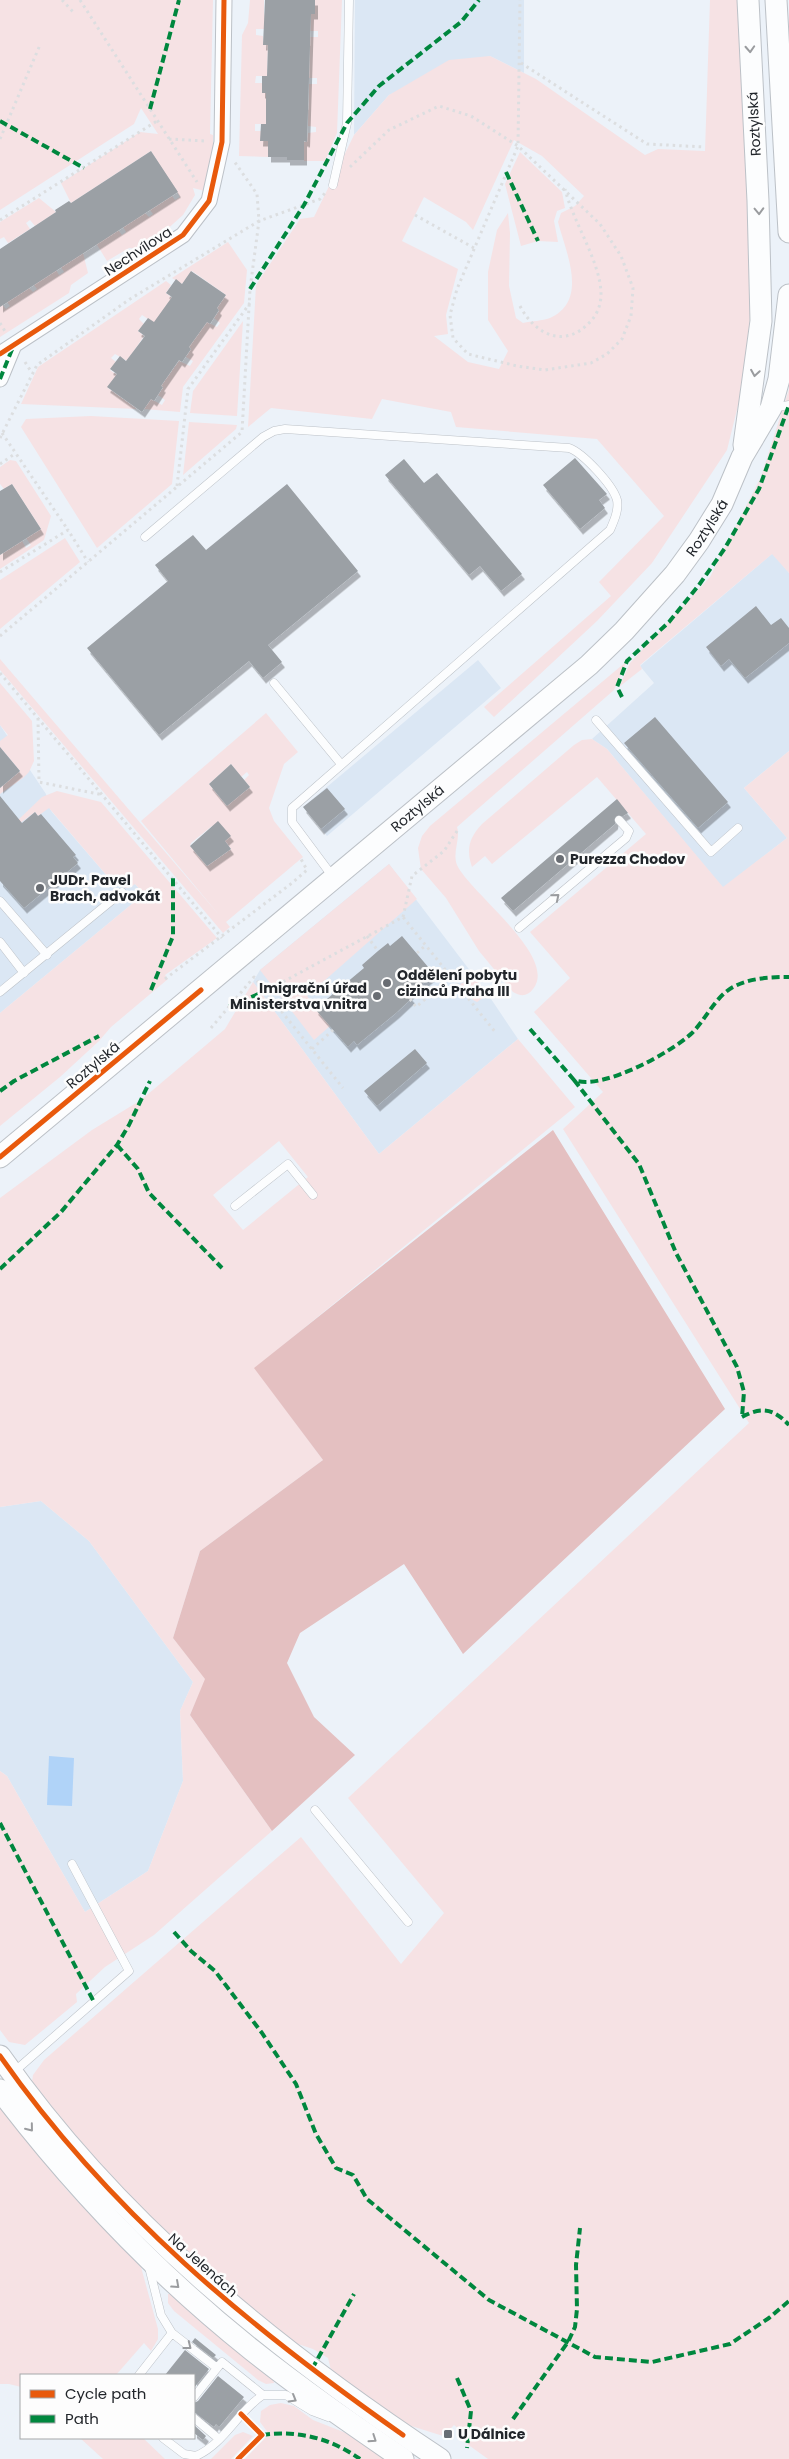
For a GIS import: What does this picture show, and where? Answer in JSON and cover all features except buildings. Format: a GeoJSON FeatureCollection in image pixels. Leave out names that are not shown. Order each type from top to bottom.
{"type":"FeatureCollection","features":[{"type":"Feature","properties":{"kind":"main road","name":"Roztylská"},"geometry":{"type":"LineString","coordinates":[[742,457],[761,321],[758,201],[748,0]]}},
{"type":"Feature","properties":{"kind":"main road","name":"Roztylská"},"geometry":{"type":"LineString","coordinates":[[776,0],[784,60],[789,232]]}},
{"type":"Feature","properties":{"kind":"main road","name":"Roztylská"},"geometry":{"type":"LineString","coordinates":[[0,1157],[582,671],[624,631],[660,592],[699,541],[722,504],[742,457],[780,406],[779,379],[789,295]]}},
{"type":"Feature","properties":{"kind":"main road","name":"Na Jelenách"},"geometry":{"type":"LineString","coordinates":[[0,2056],[4,2082],[75,2182],[147,2257],[252,2350],[349,2422],[403,2459]]}},
{"type":"Feature","properties":{"kind":"main road","name":"Na Jelenách"},"geometry":{"type":"LineString","coordinates":[[4,2082],[182,2263],[269,2337],[403,2435],[440,2459]]}},
{"type":"Feature","properties":{"kind":"street","name":"Nechvílova"},"geometry":{"type":"LineString","coordinates":[[0,354],[183,235],[209,201],[222,142],[224,0]]}},
{"type":"Feature","properties":{"kind":"street"},"geometry":{"type":"LineString","coordinates":[[0,379],[14,345]]}},
{"type":"Feature","properties":{"kind":"lane"},"geometry":{"type":"LineString","coordinates":[[332,185],[347,123],[349,0]]}},
{"type":"Feature","properties":{"kind":"lane"},"geometry":{"type":"LineString","coordinates":[[145,537],[263,438],[274,431],[285,429],[569,448],[579,451],[614,492],[618,502],[616,519],[610,530],[292,808],[292,822],[334,878]]}},
{"type":"Feature","properties":{"kind":"lane"},"geometry":{"type":"LineString","coordinates":[[274,683],[341,764]]}},
{"type":"Feature","properties":{"kind":"lane"},"geometry":{"type":"LineString","coordinates":[[596,720],[711,852],[738,828]]}},
{"type":"Feature","properties":{"kind":"lane"},"geometry":{"type":"LineString","coordinates":[[519,928],[626,838],[629,831],[619,820]]}},
{"type":"Feature","properties":{"kind":"lane"},"geometry":{"type":"LineString","coordinates":[[0,992],[122,892]]}},
{"type":"Feature","properties":{"kind":"lane"},"geometry":{"type":"LineString","coordinates":[[0,901],[47,955]]}},
{"type":"Feature","properties":{"kind":"lane"},"geometry":{"type":"LineString","coordinates":[[0,942],[24,973]]}},
{"type":"Feature","properties":{"kind":"lane"},"geometry":{"type":"LineString","coordinates":[[235,1206],[288,1164],[313,1195]]}},
{"type":"Feature","properties":{"kind":"lane"},"geometry":{"type":"LineString","coordinates":[[316,1810],[408,1922]]}},
{"type":"Feature","properties":{"kind":"lane"},"geometry":{"type":"LineString","coordinates":[[4,2082],[129,1971],[72,1864]]}},
{"type":"Feature","properties":{"kind":"lane"},"geometry":{"type":"LineString","coordinates":[[147,2257],[161,2315],[172,2333],[217,2368]]}},
{"type":"Feature","properties":{"kind":"lane"},"geometry":{"type":"LineString","coordinates":[[140,2374],[172,2333]]}},
{"type":"Feature","properties":{"kind":"lane"},"geometry":{"type":"LineString","coordinates":[[195,2396],[222,2362],[263,2395]]}},
{"type":"Feature","properties":{"kind":"lane"},"geometry":{"type":"LineString","coordinates":[[146,2366],[150,2374]]}},
{"type":"Feature","properties":{"kind":"lane"},"geometry":{"type":"LineString","coordinates":[[163,2439],[178,2450],[192,2457],[202,2454],[219,2439],[250,2404],[263,2395],[286,2395],[312,2411],[349,2422]]}},
{"type":"Feature","properties":{"kind":"lane"},"geometry":{"type":"LineString","coordinates":[[195,2419],[219,2439]]}},
{"type":"Feature","properties":{"kind":"path"},"geometry":{"type":"LineString","coordinates":[[62,0],[75,14]]}},
{"type":"Feature","properties":{"kind":"path"},"geometry":{"type":"LineString","coordinates":[[80,0],[209,201]]}},
{"type":"Feature","properties":{"kind":"path"},"geometry":{"type":"LineString","coordinates":[[0,438],[37,365],[130,299],[258,221],[320,199],[388,130],[439,106],[471,116],[518,146],[600,224],[621,256],[633,288],[632,316],[622,339],[607,354],[591,363],[546,370],[517,366],[468,354],[453,338],[450,315],[457,289],[518,146],[520,0]]}},
{"type":"Feature","properties":{"kind":"path"},"geometry":{"type":"LineString","coordinates":[[0,139],[40,45]]}},
{"type":"Feature","properties":{"kind":"path"},"geometry":{"type":"LineString","coordinates":[[520,63],[647,144],[705,147]]}},
{"type":"Feature","properties":{"kind":"path"},"geometry":{"type":"LineString","coordinates":[[0,220],[157,121]]}},
{"type":"Feature","properties":{"kind":"path"},"geometry":{"type":"LineString","coordinates":[[0,636],[242,432],[250,304],[258,221],[257,194],[222,142],[169,139]]}},
{"type":"Feature","properties":{"kind":"path"},"geometry":{"type":"LineString","coordinates":[[520,306],[527,320],[539,330],[553,336],[568,336],[582,331],[597,314],[601,295],[597,272],[570,210],[565,189]]}},
{"type":"Feature","properties":{"kind":"path"},"geometry":{"type":"LineString","coordinates":[[415,215],[474,248]]}},
{"type":"Feature","properties":{"kind":"path"},"geometry":{"type":"LineString","coordinates":[[177,487],[188,389],[250,304]]}},
{"type":"Feature","properties":{"kind":"path"},"geometry":{"type":"LineString","coordinates":[[2,433],[88,562]]}},
{"type":"Feature","properties":{"kind":"path"},"geometry":{"type":"LineString","coordinates":[[0,464],[16,453]]}},
{"type":"Feature","properties":{"kind":"path"},"geometry":{"type":"LineString","coordinates":[[0,572],[68,530]]}},
{"type":"Feature","properties":{"kind":"path"},"geometry":{"type":"LineString","coordinates":[[0,673],[222,938]]}},
{"type":"Feature","properties":{"kind":"path"},"geometry":{"type":"LineString","coordinates":[[38,718],[39,782],[103,795]]}},
{"type":"Feature","properties":{"kind":"path"},"geometry":{"type":"LineString","coordinates":[[266,991],[403,917],[412,876],[444,851],[459,828]]}},
{"type":"Feature","properties":{"kind":"path"},"geometry":{"type":"LineString","coordinates":[[165,979],[201,956],[307,870],[301,859]]}},
{"type":"Feature","properties":{"kind":"path"},"geometry":{"type":"LineString","coordinates":[[403,917],[496,1033]]}},
{"type":"Feature","properties":{"kind":"path"},"geometry":{"type":"LineString","coordinates":[[367,936],[378,951]]}},
{"type":"Feature","properties":{"kind":"path"},"geometry":{"type":"LineString","coordinates":[[417,953],[426,945]]}},
{"type":"Feature","properties":{"kind":"path"},"geometry":{"type":"LineString","coordinates":[[410,999],[416,1007],[452,976]]}},
{"type":"Feature","properties":{"kind":"path"},"geometry":{"type":"LineString","coordinates":[[211,1028],[254,977],[343,1088]]}},
{"type":"Feature","properties":{"kind":"path"},"geometry":{"type":"LineString","coordinates":[[312,1049],[333,1030]]}},
{"type":"Feature","properties":{"kind":"shaded area"},"geometry":{"type":"Polygon","coordinates":[[[0,0],[213,0],[210,134],[213,135],[213,155],[205,191],[193,188],[195,195],[183,215],[164,232],[137,249],[129,248],[107,261],[94,240],[118,230],[122,235],[126,232],[123,227],[145,213],[149,217],[153,214],[150,210],[172,196],[175,200],[180,197],[151,151],[71,203],[61,183],[140,132],[158,134],[141,108],[134,124],[0,210],[0,0]]]}},
{"type":"Feature","properties":{"kind":"shaded area"},"geometry":{"type":"Polygon","coordinates":[[[250,0],[264,0],[264,12],[268,29],[256,29],[256,35],[263,36],[263,45],[268,45],[267,76],[256,76],[255,83],[262,83],[262,92],[266,93],[266,124],[255,124],[255,131],[261,131],[268,141],[268,157],[239,156],[242,35],[248,23],[250,0]]]}},
{"type":"Feature","properties":{"kind":"shaded area"},"geometry":{"type":"Polygon","coordinates":[[[315,0],[342,0],[337,133],[325,161],[304,161],[304,142],[307,141],[308,133],[316,132],[316,127],[308,126],[309,84],[317,84],[317,78],[309,78],[310,37],[318,37],[318,31],[310,31],[311,14],[315,14],[315,0]]]}},
{"type":"Feature","properties":{"kind":"shaded area"},"geometry":{"type":"Polygon","coordinates":[[[355,0],[524,0],[524,73],[490,56],[389,95],[354,135],[355,0]]]}},
{"type":"Feature","properties":{"kind":"shaded area"},"geometry":{"type":"Polygon","coordinates":[[[710,0],[737,0],[752,273],[748,365],[727,450],[652,563],[597,621],[494,717],[484,707],[611,596],[599,582],[664,516],[597,439],[456,427],[451,412],[382,399],[372,419],[271,408],[248,427],[256,285],[300,219],[314,217],[354,135],[389,95],[449,60],[490,56],[536,79],[645,155],[658,149],[705,151],[710,0]],[[514,140],[473,230],[466,222],[424,197],[402,241],[458,269],[446,315],[448,334],[434,336],[468,362],[499,369],[508,351],[488,320],[488,272],[497,230],[508,213],[510,233],[509,286],[516,318],[523,323],[550,318],[562,310],[569,300],[572,288],[572,275],[558,222],[561,213],[575,206],[584,196],[542,156],[514,140]]]}},
{"type":"Feature","properties":{"kind":"shaded area"},"geometry":{"type":"Polygon","coordinates":[[[520,152],[562,192],[565,208],[557,211],[554,221],[558,242],[538,241],[521,246],[505,184],[520,152]]]}},
{"type":"Feature","properties":{"kind":"shaded area"},"geometry":{"type":"Polygon","coordinates":[[[39,198],[56,212],[35,226],[30,220],[26,223],[30,229],[8,243],[4,237],[0,239],[0,222],[39,198]]]}},
{"type":"Feature","properties":{"kind":"shaded area"},"geometry":{"type":"Polygon","coordinates":[[[228,242],[247,270],[244,303],[183,387],[180,412],[144,409],[151,399],[162,405],[165,400],[158,395],[163,388],[161,386],[179,361],[190,366],[193,361],[186,357],[191,349],[189,347],[207,322],[217,327],[220,323],[214,318],[219,311],[217,308],[226,295],[192,271],[182,284],[172,278],[228,242]]]}},
{"type":"Feature","properties":{"kind":"shaded area"},"geometry":{"type":"Polygon","coordinates":[[[83,253],[88,273],[71,285],[69,293],[0,337],[0,302],[6,309],[10,306],[7,302],[29,288],[33,292],[37,289],[34,285],[56,270],[59,275],[64,272],[61,267],[83,253]]]}},
{"type":"Feature","properties":{"kind":"shaded area"},"geometry":{"type":"Polygon","coordinates":[[[166,281],[171,285],[166,293],[172,298],[154,323],[142,315],[139,319],[144,324],[138,331],[144,336],[127,361],[115,354],[111,358],[116,362],[110,370],[117,375],[108,388],[137,409],[21,404],[38,367],[166,281]]]}},
{"type":"Feature","properties":{"kind":"shaded area"},"geometry":{"type":"Polygon","coordinates":[[[243,321],[237,416],[190,413],[193,391],[243,321]]]}},
{"type":"Feature","properties":{"kind":"shaded area"},"geometry":{"type":"Polygon","coordinates":[[[789,389],[789,573],[772,554],[640,665],[642,669],[619,687],[630,663],[710,577],[761,477],[789,389]]]}},
{"type":"Feature","properties":{"kind":"shaded area"},"geometry":{"type":"Polygon","coordinates":[[[91,416],[179,421],[172,484],[97,548],[21,427],[26,419],[91,416]]]}},
{"type":"Feature","properties":{"kind":"shaded area"},"geometry":{"type":"Polygon","coordinates":[[[189,422],[237,425],[236,429],[183,475],[189,422]]]}},
{"type":"Feature","properties":{"kind":"shaded area"},"geometry":{"type":"Polygon","coordinates":[[[10,460],[16,461],[51,516],[44,540],[0,569],[0,555],[22,541],[26,548],[31,545],[26,538],[41,529],[12,484],[4,489],[0,484],[0,467],[10,460]]]}},
{"type":"Feature","properties":{"kind":"shaded area"},"geometry":{"type":"Polygon","coordinates":[[[65,538],[80,562],[0,629],[0,580],[65,538]]]}},
{"type":"Feature","properties":{"kind":"shaded area"},"geometry":{"type":"Polygon","coordinates":[[[773,553],[789,573],[789,751],[744,788],[787,838],[723,888],[607,749],[592,739],[654,683],[640,666],[773,553]]]}},
{"type":"Feature","properties":{"kind":"shaded area"},"geometry":{"type":"Polygon","coordinates":[[[0,659],[220,916],[141,821],[266,713],[298,752],[284,764],[269,808],[274,821],[303,857],[226,922],[230,927],[223,933],[0,670],[0,659]],[[231,764],[209,784],[226,805],[250,787],[244,780],[249,775],[247,772],[241,777],[231,764]],[[212,826],[191,843],[190,846],[207,866],[231,849],[212,826]]]}},
{"type":"Feature","properties":{"kind":"shaded area"},"geometry":{"type":"Polygon","coordinates":[[[478,660],[501,688],[327,836],[303,807],[478,660]]]}},
{"type":"Feature","properties":{"kind":"shaded area"},"geometry":{"type":"Polygon","coordinates":[[[627,661],[614,690],[457,827],[458,836],[455,855],[457,865],[465,877],[524,943],[534,960],[538,976],[533,989],[527,994],[519,995],[513,992],[479,951],[446,898],[421,869],[418,848],[422,836],[430,826],[627,661]]]}},
{"type":"Feature","properties":{"kind":"shaded area"},"geometry":{"type":"Polygon","coordinates":[[[0,683],[32,721],[34,761],[29,772],[23,778],[0,794],[0,788],[20,771],[0,747],[0,741],[8,735],[0,725],[0,683]]]}},
{"type":"Feature","properties":{"kind":"shaded area"},"geometry":{"type":"Polygon","coordinates":[[[0,725],[46,794],[52,812],[114,884],[135,884],[144,894],[0,1013],[0,725]]]}},
{"type":"Feature","properties":{"kind":"shaded area"},"geometry":{"type":"Polygon","coordinates":[[[592,739],[607,749],[723,887],[787,838],[744,788],[789,751],[789,2459],[488,2459],[463,2441],[467,2436],[454,2425],[443,2436],[405,2424],[331,2370],[328,2358],[313,2349],[295,2343],[207,2273],[121,2188],[32,2082],[33,2075],[44,2060],[301,1837],[401,1964],[444,1913],[348,1798],[749,1423],[563,1129],[603,1092],[534,1012],[570,978],[530,932],[646,834],[597,777],[492,864],[485,856],[472,867],[470,861],[470,844],[474,834],[482,824],[574,745],[582,740],[592,739]]]}},
{"type":"Feature","properties":{"kind":"shaded area"},"geometry":{"type":"Polygon","coordinates":[[[57,791],[101,802],[217,938],[165,975],[168,979],[111,1027],[99,1041],[60,1077],[0,1126],[0,1013],[144,894],[135,884],[125,888],[114,884],[49,808],[38,816],[35,812],[19,824],[17,821],[42,797],[57,791]]]}},
{"type":"Feature","properties":{"kind":"shaded area"},"geometry":{"type":"Polygon","coordinates":[[[389,864],[487,993],[518,1039],[379,1154],[253,982],[260,970],[389,864]]]}},
{"type":"Feature","properties":{"kind":"shaded area"},"geometry":{"type":"Polygon","coordinates":[[[389,864],[417,899],[307,996],[330,1026],[314,1040],[260,970],[389,864]]]}},
{"type":"Feature","properties":{"kind":"shaded area"},"geometry":{"type":"Polygon","coordinates":[[[475,978],[487,995],[477,1002],[473,1000],[460,984],[475,978]]]}},
{"type":"Feature","properties":{"kind":"shaded area"},"geometry":{"type":"Polygon","coordinates":[[[253,982],[379,1154],[518,1039],[575,1107],[255,1368],[323,1460],[200,1551],[173,1638],[206,1679],[190,1715],[272,1831],[154,1935],[105,1967],[76,1994],[77,2002],[25,2045],[9,2042],[0,2030],[0,1771],[7,1776],[85,1912],[148,1871],[183,1781],[180,1711],[193,1682],[89,1541],[41,1501],[0,1507],[0,1198],[92,1130],[141,1100],[225,1029],[253,982]],[[279,1141],[213,1195],[243,1230],[308,1177],[279,1141]]]}},
{"type":"Feature","properties":{"kind":"shaded area"},"geometry":{"type":"Polygon","coordinates":[[[553,1130],[725,1409],[463,1654],[404,1564],[300,1633],[287,1663],[314,1717],[355,1755],[272,1831],[190,1715],[205,1679],[173,1638],[200,1551],[323,1460],[254,1368],[553,1130]]]}},
{"type":"Feature","properties":{"kind":"shaded area"},"geometry":{"type":"Polygon","coordinates":[[[41,1501],[89,1541],[193,1682],[180,1711],[183,1781],[148,1871],[85,1912],[7,1776],[0,1771],[0,1507],[41,1501]]]}},
{"type":"Feature","properties":{"kind":"shaded area"},"geometry":{"type":"Polygon","coordinates":[[[0,2108],[66,2189],[141,2267],[158,2329],[158,2339],[151,2351],[144,2343],[117,2374],[20,2374],[20,2387],[0,2384],[0,2108]]]}},
{"type":"Feature","properties":{"kind":"shaded area"},"geometry":{"type":"Polygon","coordinates":[[[168,2294],[273,2380],[274,2383],[266,2384],[258,2380],[174,2311],[168,2303],[168,2294]]]}},
{"type":"Feature","properties":{"kind":"shaded area"},"geometry":{"type":"Polygon","coordinates":[[[281,2403],[294,2406],[313,2420],[346,2433],[384,2459],[245,2459],[269,2434],[260,2422],[261,2411],[270,2405],[281,2403]]]}},
{"type":"Feature","properties":{"kind":"shaded area"},"geometry":{"type":"Polygon","coordinates":[[[243,2432],[253,2436],[231,2459],[211,2459],[235,2435],[243,2432]]]}},
{"type":"Feature","properties":{"kind":"shaded area"},"geometry":{"type":"Polygon","coordinates":[[[81,2439],[144,2439],[165,2459],[103,2459],[81,2439]]]}},
{"type":"Feature","properties":{"kind":"water"},"geometry":{"type":"Polygon","coordinates":[[[49,1756],[74,1758],[72,1806],[47,1805],[49,1756]]]}},
{"type":"Feature","properties":{"kind":"marked path"},"geometry":{"type":"LineString","coordinates":[[150,109],[179,0]]}},
{"type":"Feature","properties":{"kind":"marked path"},"geometry":{"type":"LineString","coordinates":[[250,289],[304,205],[347,123],[379,86],[461,22],[479,0]]}},
{"type":"Feature","properties":{"kind":"marked path"},"geometry":{"type":"LineString","coordinates":[[0,121],[84,168]]}},
{"type":"Feature","properties":{"kind":"marked path"},"geometry":{"type":"LineString","coordinates":[[506,172],[538,241]]}},
{"type":"Feature","properties":{"kind":"marked path"},"geometry":{"type":"LineString","coordinates":[[0,379],[13,347]]}},
{"type":"Feature","properties":{"kind":"marked path"},"geometry":{"type":"LineString","coordinates":[[622,697],[617,687],[627,661],[669,622],[699,585],[725,548],[759,489],[789,405]]}},
{"type":"Feature","properties":{"kind":"marked path"},"geometry":{"type":"LineString","coordinates":[[151,990],[173,936],[173,878]]}},
{"type":"Feature","properties":{"kind":"marked path"},"geometry":{"type":"LineString","coordinates":[[530,1029],[574,1080],[586,1082],[601,1080],[636,1068],[682,1041],[692,1033],[721,996],[733,987],[753,980],[789,977]]}},
{"type":"Feature","properties":{"kind":"marked path"},"geometry":{"type":"LineString","coordinates":[[229,1006],[266,991]]}},
{"type":"Feature","properties":{"kind":"marked path"},"geometry":{"type":"LineString","coordinates":[[0,1091],[14,1081],[99,1036]]}},
{"type":"Feature","properties":{"kind":"marked path"},"geometry":{"type":"LineString","coordinates":[[574,1080],[639,1164],[676,1253],[737,1367],[744,1392],[742,1417]]}},
{"type":"Feature","properties":{"kind":"marked path"},"geometry":{"type":"LineString","coordinates":[[0,1269],[61,1212],[117,1145],[150,1081]]}},
{"type":"Feature","properties":{"kind":"marked path"},"geometry":{"type":"LineString","coordinates":[[117,1145],[138,1169],[149,1193],[222,1268]]}},
{"type":"Feature","properties":{"kind":"marked path"},"geometry":{"type":"LineString","coordinates":[[742,1417],[762,1410],[778,1415],[789,1425]]}},
{"type":"Feature","properties":{"kind":"marked path"},"geometry":{"type":"LineString","coordinates":[[0,1823],[94,2002]]}},
{"type":"Feature","properties":{"kind":"marked path"},"geometry":{"type":"LineString","coordinates":[[174,1932],[191,1951],[215,1971],[262,2033],[296,2084],[316,2134],[336,2168],[353,2175],[367,2199],[489,2300],[595,2357],[652,2362],[730,2344],[769,2318],[789,2301]]}},
{"type":"Feature","properties":{"kind":"marked path"},"geometry":{"type":"LineString","coordinates":[[513,2419],[568,2342],[575,2327],[577,2309],[576,2265],[580,2228]]}},
{"type":"Feature","properties":{"kind":"marked path"},"geometry":{"type":"LineString","coordinates":[[312,2369],[354,2294]]}},
{"type":"Feature","properties":{"kind":"marked path"},"geometry":{"type":"LineString","coordinates":[[457,2378],[471,2411],[467,2448]]}},
{"type":"Feature","properties":{"kind":"marked path"},"geometry":{"type":"LineString","coordinates":[[262,2435],[288,2434],[313,2437],[337,2446],[360,2459]]}},
{"type":"Feature","properties":{"kind":"cycle path"},"geometry":{"type":"LineString","coordinates":[[0,354],[183,235],[209,201],[222,142],[224,0]]}},
{"type":"Feature","properties":{"kind":"cycle path"},"geometry":{"type":"LineString","coordinates":[[0,1157],[201,990]]}},
{"type":"Feature","properties":{"kind":"cycle path"},"geometry":{"type":"LineString","coordinates":[[0,2056],[43,2113],[88,2166],[135,2216],[185,2264],[236,2309],[290,2352],[403,2435]]}},
{"type":"Feature","properties":{"kind":"cycle path"},"geometry":{"type":"LineString","coordinates":[[238,2459],[262,2435],[241,2414]]}},
{"type":"Feature","properties":{"kind":"place","name":"Purezza Chodov"},"geometry":{"type":"Point","coordinates":[560,859]}},
{"type":"Feature","properties":{"kind":"place","name":"JUDr. Pavel Brach, advokát"},"geometry":{"type":"Point","coordinates":[40,888]}},
{"type":"Feature","properties":{"kind":"place","name":"Oddělení pobytu cizinců Praha III"},"geometry":{"type":"Point","coordinates":[387,983]}},
{"type":"Feature","properties":{"kind":"place","name":"Imigrační úřad Ministerstva vnitra"},"geometry":{"type":"Point","coordinates":[377,996]}},
{"type":"Feature","properties":{"kind":"place","name":"U Dálnice"},"geometry":{"type":"Point","coordinates":[448,2434]}}]}
